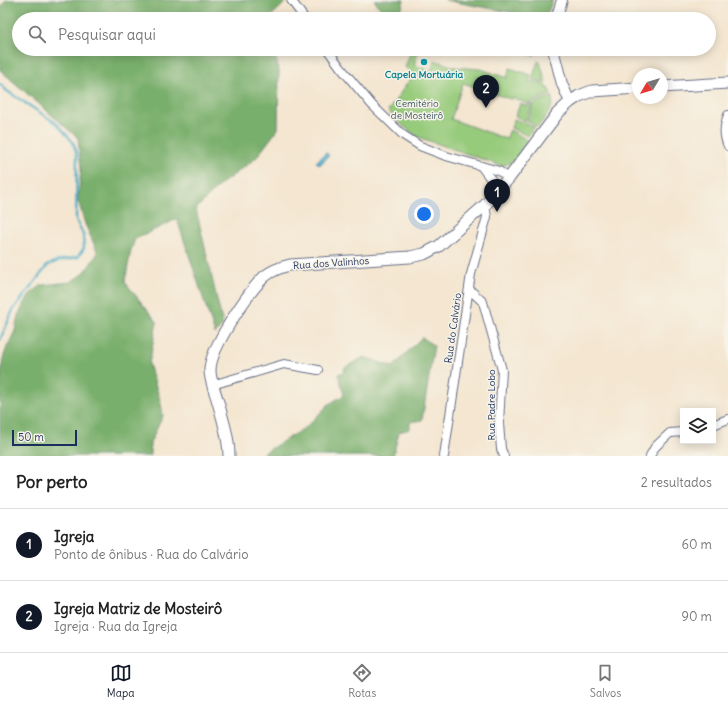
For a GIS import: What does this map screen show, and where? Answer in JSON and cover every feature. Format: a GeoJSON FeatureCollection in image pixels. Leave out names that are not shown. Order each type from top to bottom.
{"type":"FeatureCollection","features":[{"type":"Feature","properties":{"kind":"main road"},"geometry":{"type":"LineString","coordinates":[[668,87],[728,83]]}},
{"type":"Feature","properties":{"kind":"main road","name":"Rua dos Valinhos"},"geometry":{"type":"LineString","coordinates":[[229,456],[227,434],[212,384],[211,366],[214,351],[224,332],[244,303],[258,284],[269,273],[281,267],[290,265],[410,257],[432,251],[485,205],[499,190],[558,113],[570,102],[579,96],[592,91],[632,88]]}},
{"type":"Feature","properties":{"kind":"street"},"geometry":{"type":"LineString","coordinates":[[291,0],[300,12]]}},
{"type":"Feature","properties":{"kind":"street"},"geometry":{"type":"LineString","coordinates":[[558,12],[562,0]]}},
{"type":"Feature","properties":{"kind":"street"},"geometry":{"type":"LineString","coordinates":[[333,56],[372,104],[403,136],[420,146],[446,156],[499,171],[509,178]]}},
{"type":"Feature","properties":{"kind":"street"},"geometry":{"type":"LineString","coordinates":[[555,56],[562,84],[570,102]]}},
{"type":"Feature","properties":{"kind":"street"},"geometry":{"type":"LineString","coordinates":[[728,115],[724,126],[725,139],[728,146]]}},
{"type":"Feature","properties":{"kind":"street"},"geometry":{"type":"LineString","coordinates":[[481,166],[499,190]]}},
{"type":"Feature","properties":{"kind":"street","name":"Rua do Calvário"},"geometry":{"type":"LineString","coordinates":[[444,456],[471,274],[487,217],[485,205]]}},
{"type":"Feature","properties":{"kind":"street","name":"Rua Padre Lobo"},"geometry":{"type":"LineString","coordinates":[[469,289],[483,302],[502,370],[499,423],[501,449],[504,456]]}},
{"type":"Feature","properties":{"kind":"street"},"geometry":{"type":"LineString","coordinates":[[212,384],[284,364],[318,370]]}},
{"type":"Feature","properties":{"kind":"street"},"geometry":{"type":"LineString","coordinates":[[716,424],[728,419]]}},
{"type":"Feature","properties":{"kind":"street"},"geometry":{"type":"LineString","coordinates":[[650,456],[655,447],[670,433],[680,432]]}},
{"type":"Feature","properties":{"kind":"green space"},"geometry":{"type":"Polygon","coordinates":[[[6,0],[288,0],[275,12],[12,12],[12,56],[276,56],[279,71],[278,129],[256,158],[220,185],[196,209],[223,325],[215,334],[177,219],[135,239],[131,250],[125,282],[157,322],[149,364],[161,403],[163,416],[150,443],[150,456],[0,456],[0,385],[3,358],[15,331],[18,315],[30,294],[42,285],[70,282],[84,273],[98,253],[85,224],[78,200],[81,169],[78,138],[0,70],[0,8],[6,0]]]}},
{"type":"Feature","properties":{"kind":"green space"},"geometry":{"type":"Polygon","coordinates":[[[374,0],[404,0],[401,12],[384,12],[374,0]]]}},
{"type":"Feature","properties":{"kind":"green space"},"geometry":{"type":"Polygon","coordinates":[[[445,0],[553,0],[548,12],[508,12],[445,0]]]}},
{"type":"Feature","properties":{"kind":"green space","name":"Cemitério de Mosteirô"},"geometry":{"type":"Polygon","coordinates":[[[409,56],[417,56],[414,65],[431,71],[435,60],[454,67],[481,69],[507,78],[510,68],[531,75],[529,81],[545,85],[551,94],[528,104],[463,83],[451,119],[506,139],[510,130],[529,141],[512,162],[502,166],[418,137],[403,126],[388,111],[413,75],[405,67],[409,56]]]}},
{"type":"Feature","properties":{"kind":"green space"},"geometry":{"type":"Polygon","coordinates":[[[538,61],[540,62],[546,83],[532,79],[538,61]]]}},
{"type":"Feature","properties":{"kind":"green space"},"geometry":{"type":"Polygon","coordinates":[[[552,96],[553,100],[551,108],[538,127],[527,121],[535,103],[552,96]]]}},
{"type":"Feature","properties":{"kind":"green space"},"geometry":{"type":"Polygon","coordinates":[[[520,104],[527,106],[533,104],[525,121],[515,116],[520,104]]]}},
{"type":"Feature","properties":{"kind":"green space"},"geometry":{"type":"Polygon","coordinates":[[[514,119],[535,127],[528,136],[511,128],[514,119]]]}},
{"type":"Feature","properties":{"kind":"green space"},"geometry":{"type":"Polygon","coordinates":[[[422,337],[434,346],[422,420],[410,422],[410,429],[399,432],[393,456],[259,456],[306,427],[329,404],[344,395],[338,374],[345,371],[344,368],[364,357],[393,367],[422,337]]]}},
{"type":"Feature","properties":{"kind":"water"},"geometry":{"type":"Polygon","coordinates":[[[326,152],[329,156],[320,165],[316,162],[326,152]]]}},
{"type":"Feature","properties":{"kind":"waterway"},"geometry":{"type":"LineString","coordinates":[[0,84],[7,91],[56,123],[73,142],[77,154],[76,220],[83,234],[84,248],[78,257],[58,261],[48,265],[13,310],[0,340]]}},
{"type":"Feature","properties":{"kind":"place","name":"Capela Mortuária"},"geometry":{"type":"Point","coordinates":[424,62]}},
{"type":"Feature","properties":{"kind":"place","name":"Igreja Matriz de Mosteirô"},"geometry":{"type":"Point","coordinates":[486,108]}},
{"type":"Feature","properties":{"kind":"place","name":"Igreja"},"geometry":{"type":"Point","coordinates":[497,212]}}]}
